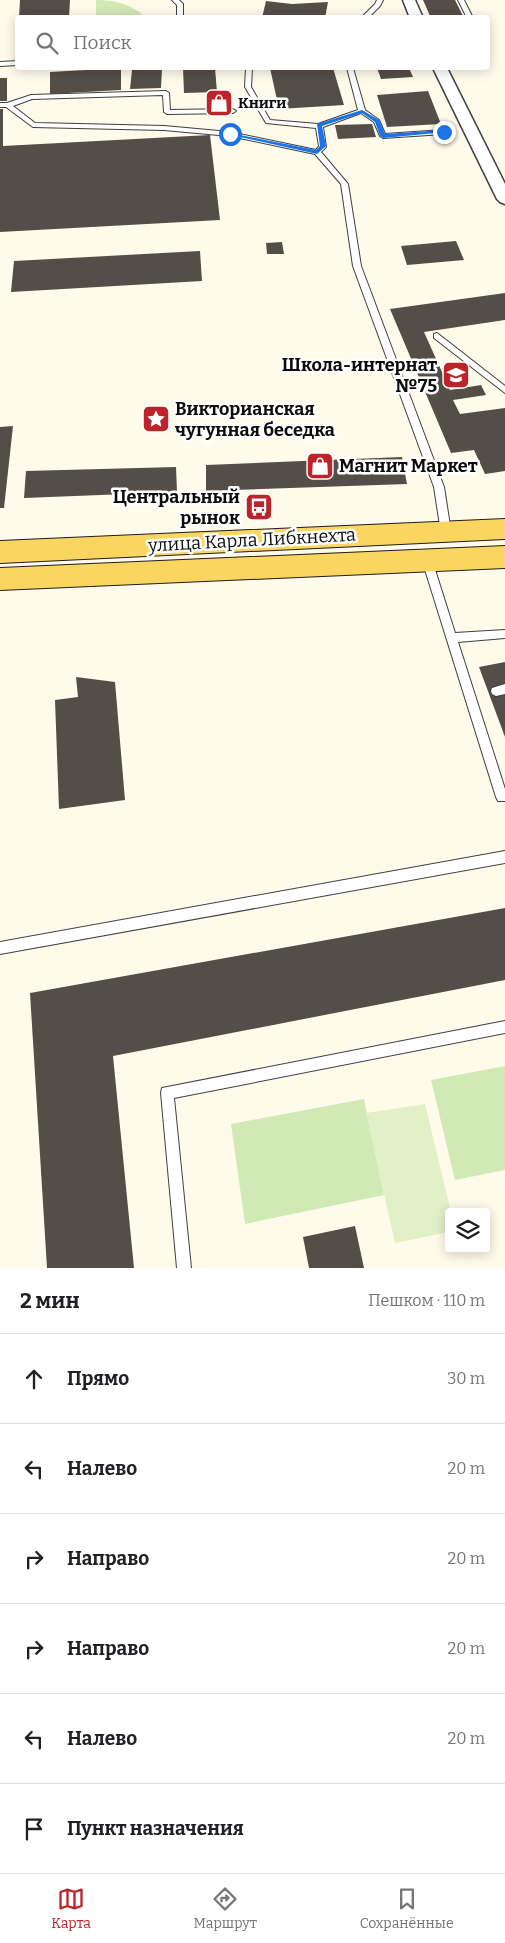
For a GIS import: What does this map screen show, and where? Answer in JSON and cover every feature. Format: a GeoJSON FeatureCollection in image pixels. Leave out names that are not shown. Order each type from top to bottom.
{"type":"FeatureCollection","features":[{"type":"Feature","properties":{"kind":"main road","name":"улица Карла Либкнехта"},"geometry":{"type":"LineString","coordinates":[[0,552],[505,529]]}},
{"type":"Feature","properties":{"kind":"main road","name":"улица Карла Либкнехта"},"geometry":{"type":"LineString","coordinates":[[0,579],[505,557]]}},
{"type":"Feature","properties":{"kind":"street"},"geometry":{"type":"LineString","coordinates":[[409,0],[416,15]]}},
{"type":"Feature","properties":{"kind":"street"},"geometry":{"type":"LineString","coordinates":[[441,70],[505,199]]}},
{"type":"Feature","properties":{"kind":"lane"},"geometry":{"type":"LineString","coordinates":[[175,0],[180,4],[180,15]]}},
{"type":"Feature","properties":{"kind":"lane"},"geometry":{"type":"LineString","coordinates":[[367,15],[378,5],[380,0]]}},
{"type":"Feature","properties":{"kind":"lane"},"geometry":{"type":"LineString","coordinates":[[461,0],[468,15]]}},
{"type":"Feature","properties":{"kind":"lane"},"geometry":{"type":"LineString","coordinates":[[0,64],[15,63]]}},
{"type":"Feature","properties":{"kind":"lane"},"geometry":{"type":"LineString","coordinates":[[249,70],[248,87],[268,122],[319,126],[362,112]]}},
{"type":"Feature","properties":{"kind":"lane"},"geometry":{"type":"LineString","coordinates":[[351,70],[362,112],[377,121],[383,136],[444,132]]}},
{"type":"Feature","properties":{"kind":"lane"},"geometry":{"type":"LineString","coordinates":[[4,105],[31,98],[166,93],[167,112],[233,111]]}},
{"type":"Feature","properties":{"kind":"lane"},"geometry":{"type":"LineString","coordinates":[[4,105],[34,125],[173,129],[230,134],[317,152],[344,184],[357,266],[438,487],[446,532]]}},
{"type":"Feature","properties":{"kind":"lane"},"geometry":{"type":"LineString","coordinates":[[317,152],[323,146],[319,126]]}},
{"type":"Feature","properties":{"kind":"lane"},"geometry":{"type":"LineString","coordinates":[[437,336],[505,390]]}},
{"type":"Feature","properties":{"kind":"lane"},"geometry":{"type":"LineString","coordinates":[[427,560],[502,797],[505,796]]}},
{"type":"Feature","properties":{"kind":"lane"},"geometry":{"type":"LineString","coordinates":[[452,638],[505,634]]}},
{"type":"Feature","properties":{"kind":"lane"},"geometry":{"type":"LineString","coordinates":[[0,948],[505,857]]}},
{"type":"Feature","properties":{"kind":"lane"},"geometry":{"type":"LineString","coordinates":[[184,1268],[167,1093],[505,1027]]}},
{"type":"Feature","properties":{"kind":"green space"},"geometry":{"type":"Polygon","coordinates":[[[96,0],[125,4],[142,15],[96,15],[96,0]]]}},
{"type":"Feature","properties":{"kind":"green space"},"geometry":{"type":"Polygon","coordinates":[[[505,1066],[505,1170],[455,1180],[431,1080],[505,1066]]]}},
{"type":"Feature","properties":{"kind":"green space"},"geometry":{"type":"Polygon","coordinates":[[[364,1099],[384,1195],[245,1224],[231,1124],[364,1099]]]}},
{"type":"Feature","properties":{"kind":"green space"},"geometry":{"type":"Polygon","coordinates":[[[425,1104],[450,1208],[445,1208],[445,1233],[395,1243],[366,1113],[425,1104]]]}},
{"type":"Feature","properties":{"kind":"building"},"geometry":{"type":"Polygon","coordinates":[[[20,0],[70,0],[69,15],[19,15],[20,0]]]}},
{"type":"Feature","properties":{"kind":"building"},"geometry":{"type":"Polygon","coordinates":[[[423,0],[455,0],[462,15],[430,15],[423,0]]]}},
{"type":"Feature","properties":{"kind":"building"},"geometry":{"type":"Polygon","coordinates":[[[266,1],[292,4],[328,2],[326,15],[263,15],[266,1]]]}},
{"type":"Feature","properties":{"kind":"building"},"geometry":{"type":"Polygon","coordinates":[[[121,70],[121,90],[50,94],[50,72],[121,70]]]}},
{"type":"Feature","properties":{"kind":"building"},"geometry":{"type":"Polygon","coordinates":[[[132,70],[162,70],[161,88],[130,89],[132,70]]]}},
{"type":"Feature","properties":{"kind":"building"},"geometry":{"type":"Polygon","coordinates":[[[183,70],[215,70],[217,92],[184,93],[183,70]]]}},
{"type":"Feature","properties":{"kind":"building"},"geometry":{"type":"Polygon","coordinates":[[[270,70],[334,70],[344,105],[279,109],[270,70]]]}},
{"type":"Feature","properties":{"kind":"building"},"geometry":{"type":"Polygon","coordinates":[[[378,70],[410,70],[413,77],[381,79],[378,70]]]}},
{"type":"Feature","properties":{"kind":"building"},"geometry":{"type":"Polygon","coordinates":[[[0,78],[7,78],[7,101],[0,101],[0,78]]]}},
{"type":"Feature","properties":{"kind":"building"},"geometry":{"type":"Polygon","coordinates":[[[428,91],[441,124],[387,127],[377,95],[428,91]]]}},
{"type":"Feature","properties":{"kind":"building"},"geometry":{"type":"Polygon","coordinates":[[[0,109],[3,109],[3,146],[210,135],[220,220],[0,232],[0,109]]]}},
{"type":"Feature","properties":{"kind":"building"},"geometry":{"type":"Polygon","coordinates":[[[372,124],[376,137],[338,139],[335,125],[372,124]]]}},
{"type":"Feature","properties":{"kind":"building"},"geometry":{"type":"Polygon","coordinates":[[[456,241],[464,260],[407,265],[401,246],[456,241]]]}},
{"type":"Feature","properties":{"kind":"building"},"geometry":{"type":"Polygon","coordinates":[[[282,242],[284,254],[267,254],[266,243],[282,242]]]}},
{"type":"Feature","properties":{"kind":"building"},"geometry":{"type":"Polygon","coordinates":[[[200,251],[202,281],[11,292],[14,261],[200,251]]]}},
{"type":"Feature","properties":{"kind":"building"},"geometry":{"type":"Polygon","coordinates":[[[505,293],[505,320],[424,332],[450,390],[481,385],[486,395],[453,400],[460,414],[505,408],[505,471],[485,474],[474,450],[451,453],[390,309],[505,293]]]}},
{"type":"Feature","properties":{"kind":"building"},"geometry":{"type":"Polygon","coordinates":[[[13,426],[4,508],[0,508],[0,427],[13,426]]]}},
{"type":"Feature","properties":{"kind":"building"},"geometry":{"type":"Polygon","coordinates":[[[402,457],[407,484],[206,491],[206,465],[402,457]]]}},
{"type":"Feature","properties":{"kind":"building"},"geometry":{"type":"Polygon","coordinates":[[[176,467],[177,492],[24,498],[26,471],[176,467]]]}},
{"type":"Feature","properties":{"kind":"building"},"geometry":{"type":"Polygon","coordinates":[[[505,662],[505,737],[479,667],[505,662]]]}},
{"type":"Feature","properties":{"kind":"building"},"geometry":{"type":"Polygon","coordinates":[[[76,677],[115,682],[125,800],[59,809],[55,700],[78,697],[76,677]]]}},
{"type":"Feature","properties":{"kind":"building"},"geometry":{"type":"Polygon","coordinates":[[[505,908],[505,980],[113,1056],[134,1268],[47,1268],[30,993],[505,908]]]}},
{"type":"Feature","properties":{"kind":"building"},"geometry":{"type":"Polygon","coordinates":[[[355,1226],[364,1268],[309,1268],[303,1237],[355,1226]]]}},
{"type":"Feature","properties":{"kind":"place","name":"Книги"},"geometry":{"type":"Point","coordinates":[219,103]}},
{"type":"Feature","properties":{"kind":"place","name":"Школа-интернат №75"},"geometry":{"type":"Point","coordinates":[456,375]}},
{"type":"Feature","properties":{"kind":"place","name":"Викторианская чугунная беседка"},"geometry":{"type":"Point","coordinates":[156,419]}},
{"type":"Feature","properties":{"kind":"place","name":"Магнит Маркет"},"geometry":{"type":"Point","coordinates":[320,466]}},
{"type":"Feature","properties":{"kind":"place","name":"Центральный рынок"},"geometry":{"type":"Point","coordinates":[259,507]}},
{"type":"Feature","properties":{"kind":"route"},"geometry":{"type":"LineString","coordinates":[[230,134],[317,152],[323,146],[319,126],[362,112],[377,121],[383,136],[444,132]]}}]}
